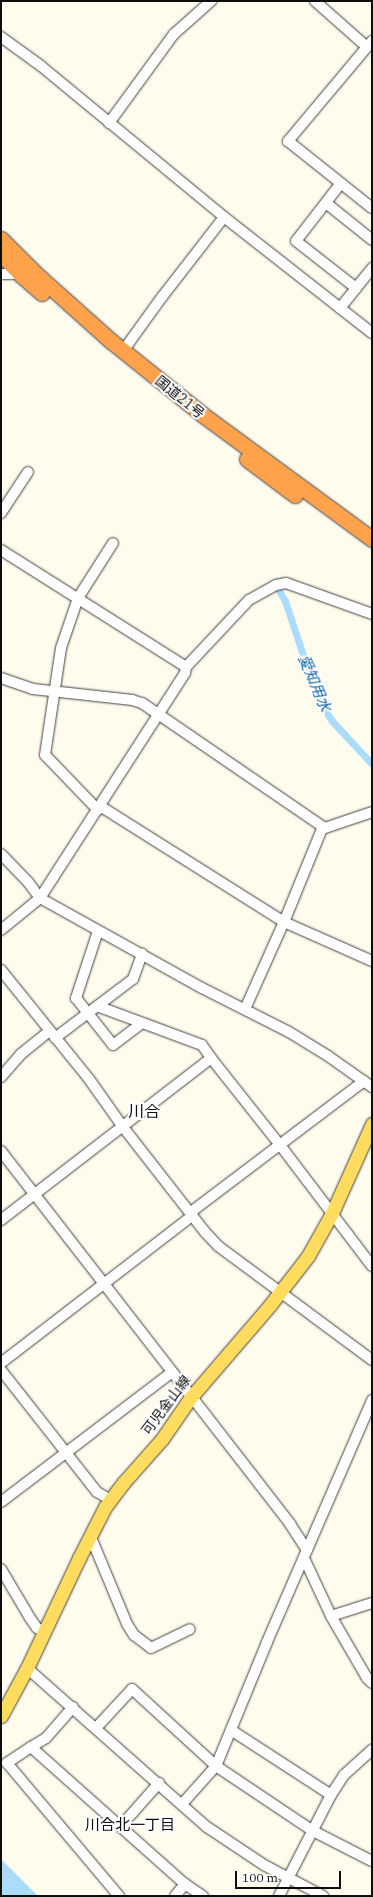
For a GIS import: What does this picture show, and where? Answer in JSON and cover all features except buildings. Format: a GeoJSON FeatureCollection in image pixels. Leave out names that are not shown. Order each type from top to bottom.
{"type":"FeatureCollection","features":[{"type":"Feature","properties":{"kind":"highway","name":"国道21号"},"geometry":{"type":"LineString","coordinates":[[1,239],[36,274],[123,351],[203,415],[372,539]]}},
{"type":"Feature","properties":{"kind":"highway","name":"国道21号"},"geometry":{"type":"LineString","coordinates":[[1,254],[20,274],[198,422],[372,551]]}},
{"type":"Feature","properties":{"kind":"main road","name":"可児金山線"},"geometry":{"type":"LineString","coordinates":[[1,1716],[28,1668],[90,1534],[111,1500],[124,1482],[162,1440],[191,1397],[280,1292],[308,1256],[332,1214],[372,1124]]}},
{"type":"Feature","properties":{"kind":"street"},"geometry":{"type":"LineString","coordinates":[[109,123],[174,34],[211,1]]}},
{"type":"Feature","properties":{"kind":"street"},"geometry":{"type":"LineString","coordinates":[[315,1],[369,44],[288,141],[372,208]]}},
{"type":"Feature","properties":{"kind":"street"},"geometry":{"type":"LineString","coordinates":[[1,37],[41,66],[224,217],[372,333]]}},
{"type":"Feature","properties":{"kind":"street"},"geometry":{"type":"LineString","coordinates":[[341,183],[296,240],[356,288]]}},
{"type":"Feature","properties":{"kind":"street"},"geometry":{"type":"LineString","coordinates":[[326,203],[372,240]]}},
{"type":"Feature","properties":{"kind":"street"},"geometry":{"type":"LineString","coordinates":[[123,351],[162,297],[224,217]]}},
{"type":"Feature","properties":{"kind":"street"},"geometry":{"type":"LineString","coordinates":[[340,308],[372,268]]}},
{"type":"Feature","properties":{"kind":"street"},"geometry":{"type":"LineString","coordinates":[[1,274],[20,274]]}},
{"type":"Feature","properties":{"kind":"street"},"geometry":{"type":"LineString","coordinates":[[1,513],[28,472]]}},
{"type":"Feature","properties":{"kind":"street"},"geometry":{"type":"LineString","coordinates":[[113,543],[78,598],[61,648],[45,755],[99,808],[284,922],[372,962]]}},
{"type":"Feature","properties":{"kind":"street"},"geometry":{"type":"LineString","coordinates":[[1,550],[186,667]]}},
{"type":"Feature","properties":{"kind":"street"},"geometry":{"type":"LineString","coordinates":[[1,930],[40,898],[185,673],[186,667],[249,600],[276,585],[286,583],[372,614]]}},
{"type":"Feature","properties":{"kind":"street"},"geometry":{"type":"LineString","coordinates":[[1,678],[33,689],[132,700],[142,703],[157,715],[323,827],[322,829]]}},
{"type":"Feature","properties":{"kind":"street"},"geometry":{"type":"LineString","coordinates":[[245,1009],[284,922],[322,829],[372,812]]}},
{"type":"Feature","properties":{"kind":"street"},"geometry":{"type":"LineString","coordinates":[[1,854],[28,882],[40,898],[202,988],[245,1009],[302,1040],[368,1084],[280,1145],[1,1363]]}},
{"type":"Feature","properties":{"kind":"street"},"geometry":{"type":"LineString","coordinates":[[98,931],[76,998],[113,1045],[142,1023]]}},
{"type":"Feature","properties":{"kind":"street"},"geometry":{"type":"LineString","coordinates":[[1,1077],[21,1054],[88,1013],[133,979],[142,954]]}},
{"type":"Feature","properties":{"kind":"street"},"geometry":{"type":"LineString","coordinates":[[1,970],[89,1079],[123,1127],[218,1246],[372,1360]]}},
{"type":"Feature","properties":{"kind":"street"},"geometry":{"type":"LineString","coordinates":[[97,1006],[202,1045],[372,1266]]}},
{"type":"Feature","properties":{"kind":"street"},"geometry":{"type":"LineString","coordinates":[[1,1220],[211,1058]]}},
{"type":"Feature","properties":{"kind":"street"},"geometry":{"type":"LineString","coordinates":[[1,1151],[290,1524],[305,1554],[331,1616],[367,1678],[372,1683]]}},
{"type":"Feature","properties":{"kind":"street"},"geometry":{"type":"LineString","coordinates":[[1,1370],[97,1492],[111,1500]]}},
{"type":"Feature","properties":{"kind":"street"},"geometry":{"type":"LineString","coordinates":[[1,1502],[172,1372]]}},
{"type":"Feature","properties":{"kind":"street"},"geometry":{"type":"LineString","coordinates":[[182,1804],[216,1766],[305,1554],[372,1400]]}},
{"type":"Feature","properties":{"kind":"street"},"geometry":{"type":"LineString","coordinates":[[90,1534],[127,1624],[135,1635],[151,1648],[190,1629]]}},
{"type":"Feature","properties":{"kind":"street"},"geometry":{"type":"LineString","coordinates":[[1,1569],[30,1618],[37,1628],[44,1632]]}},
{"type":"Feature","properties":{"kind":"street"},"geometry":{"type":"LineString","coordinates":[[331,1616],[372,1603]]}},
{"type":"Feature","properties":{"kind":"street"},"geometry":{"type":"LineString","coordinates":[[28,1668],[207,1827],[264,1865],[288,1879],[323,1896]]}},
{"type":"Feature","properties":{"kind":"street"},"geometry":{"type":"LineString","coordinates":[[96,1728],[132,1689],[216,1766],[313,1831],[372,1861]]}},
{"type":"Feature","properties":{"kind":"street"},"geometry":{"type":"LineString","coordinates":[[73,1707],[46,1738],[6,1763],[119,1896]]}},
{"type":"Feature","properties":{"kind":"street"},"geometry":{"type":"LineString","coordinates":[[231,1730],[331,1795]]}},
{"type":"Feature","properties":{"kind":"street"},"geometry":{"type":"LineString","coordinates":[[31,1747],[185,1884],[203,1896]]}},
{"type":"Feature","properties":{"kind":"street"},"geometry":{"type":"LineString","coordinates":[[279,1896],[331,1795],[344,1775],[372,1750]]}},
{"type":"Feature","properties":{"kind":"street"},"geometry":{"type":"LineString","coordinates":[[120,1827],[159,1783]]}},
{"type":"Feature","properties":{"kind":"street"},"geometry":{"type":"LineString","coordinates":[[175,1896],[185,1884]]}},
{"type":"Feature","properties":{"kind":"water"},"geometry":{"type":"Polygon","coordinates":[[[1,1859],[38,1896],[1,1896],[1,1859]]]}},
{"type":"Feature","properties":{"kind":"waterway","name":"愛知用水"},"geometry":{"type":"LineString","coordinates":[[278,589],[285,601],[318,700],[332,721],[372,764]]}},
{"type":"Feature","properties":{"kind":"district","name":"川合"},"geometry":{"type":"Point","coordinates":[144,1111]}},
{"type":"Feature","properties":{"kind":"district","name":"川合北一丁目"},"geometry":{"type":"Point","coordinates":[130,1825]}}]}
